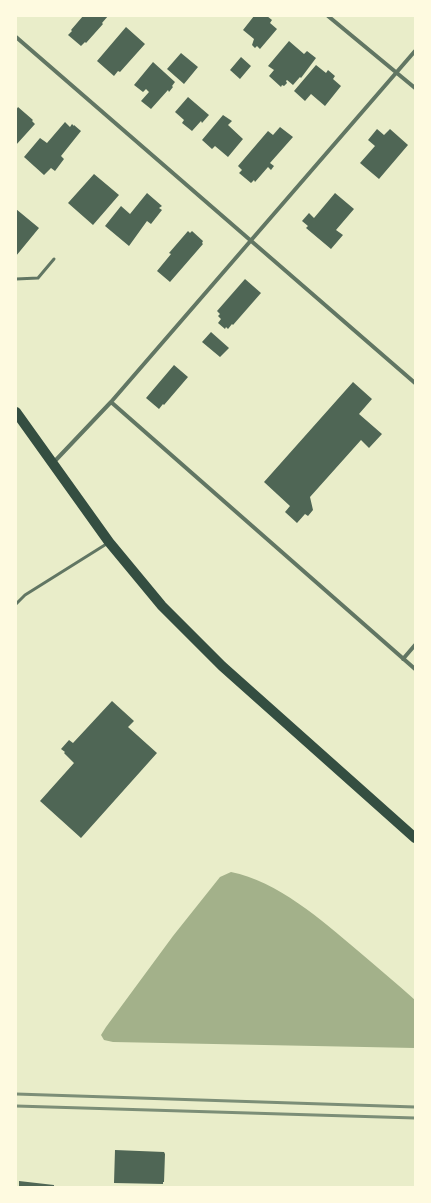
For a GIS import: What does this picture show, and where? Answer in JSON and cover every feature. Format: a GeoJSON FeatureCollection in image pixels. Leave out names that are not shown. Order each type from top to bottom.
{"type":"FeatureCollection","features":[{"type":"Feature","properties":{"kind":"main road"},"geometry":{"type":"LineString","coordinates":[[16,412],[109,542],[162,606],[222,666],[415,838]]}},
{"type":"Feature","properties":{"kind":"street"},"geometry":{"type":"LineString","coordinates":[[328,16],[415,88]]}},
{"type":"Feature","properties":{"kind":"street"},"geometry":{"type":"LineString","coordinates":[[16,38],[415,383]]}},
{"type":"Feature","properties":{"kind":"street"},"geometry":{"type":"LineString","coordinates":[[53,462],[111,402],[415,51]]}},
{"type":"Feature","properties":{"kind":"street"},"geometry":{"type":"LineString","coordinates":[[111,402],[415,669]]}},
{"type":"Feature","properties":{"kind":"street"},"geometry":{"type":"LineString","coordinates":[[403,659],[415,645]]}},
{"type":"Feature","properties":{"kind":"lane"},"geometry":{"type":"LineString","coordinates":[[16,279],[38,278],[54,259]]}},
{"type":"Feature","properties":{"kind":"lane"},"geometry":{"type":"LineString","coordinates":[[16,604],[25,595],[109,542]]}},
{"type":"Feature","properties":{"kind":"shaded area"},"geometry":{"type":"Polygon","coordinates":[[[231,872],[265,884],[298,903],[329,926],[415,1000],[415,1048],[113,1042],[104,1040],[101,1035],[106,1027],[173,936],[220,877],[231,872]]]}},
{"type":"Feature","properties":{"kind":"building"},"geometry":{"type":"Polygon","coordinates":[[[83,16],[108,16],[86,43],[85,42],[81,46],[68,35],[83,16]]]}},
{"type":"Feature","properties":{"kind":"building"},"geometry":{"type":"Polygon","coordinates":[[[254,16],[267,16],[272,20],[270,23],[277,29],[260,49],[257,46],[255,48],[252,45],[254,39],[243,30],[254,16]]]}},
{"type":"Feature","properties":{"kind":"building"},"geometry":{"type":"Polygon","coordinates":[[[126,27],[145,44],[120,72],[118,71],[114,76],[97,61],[126,27]]]}},
{"type":"Feature","properties":{"kind":"building"},"geometry":{"type":"Polygon","coordinates":[[[289,41],[304,54],[307,51],[316,58],[301,78],[300,77],[293,85],[287,80],[287,83],[281,87],[269,76],[274,70],[268,66],[289,41]]]}},
{"type":"Feature","properties":{"kind":"building"},"geometry":{"type":"Polygon","coordinates":[[[181,53],[198,67],[184,84],[167,69],[181,53]]]}},
{"type":"Feature","properties":{"kind":"building"},"geometry":{"type":"Polygon","coordinates":[[[241,57],[251,66],[240,79],[230,70],[241,57]]]}},
{"type":"Feature","properties":{"kind":"building"},"geometry":{"type":"Polygon","coordinates":[[[153,62],[175,82],[169,92],[168,90],[151,109],[141,101],[149,92],[146,89],[143,92],[134,85],[153,62]]]}},
{"type":"Feature","properties":{"kind":"building"},"geometry":{"type":"Polygon","coordinates":[[[316,65],[326,73],[328,70],[335,76],[333,79],[341,86],[325,106],[311,94],[305,101],[294,91],[316,65]]]}},
{"type":"Feature","properties":{"kind":"building"},"geometry":{"type":"Polygon","coordinates":[[[188,97],[209,115],[192,131],[182,123],[184,120],[175,112],[188,97]]]}},
{"type":"Feature","properties":{"kind":"building"},"geometry":{"type":"Polygon","coordinates":[[[18,107],[33,120],[32,121],[35,124],[16,145],[16,110],[18,107]]]}},
{"type":"Feature","properties":{"kind":"building"},"geometry":{"type":"Polygon","coordinates":[[[223,115],[232,121],[228,125],[243,139],[228,157],[215,146],[212,149],[202,140],[223,115]]]}},
{"type":"Feature","properties":{"kind":"building"},"geometry":{"type":"Polygon","coordinates":[[[65,122],[70,127],[72,124],[81,131],[61,156],[64,159],[55,171],[51,168],[44,175],[24,157],[40,138],[47,143],[65,122]]]}},
{"type":"Feature","properties":{"kind":"building"},"geometry":{"type":"Polygon","coordinates":[[[280,127],[293,137],[270,163],[274,166],[271,170],[268,167],[255,182],[254,180],[251,183],[239,173],[242,170],[238,166],[268,131],[273,135],[280,127]]]}},
{"type":"Feature","properties":{"kind":"building"},"geometry":{"type":"Polygon","coordinates":[[[377,129],[384,135],[390,129],[408,145],[379,179],[360,163],[375,146],[368,140],[377,129]]]}},
{"type":"Feature","properties":{"kind":"building"},"geometry":{"type":"Polygon","coordinates":[[[94,174],[119,195],[93,225],[68,203],[94,174]]]}},
{"type":"Feature","properties":{"kind":"building"},"geometry":{"type":"Polygon","coordinates":[[[147,193],[162,206],[159,208],[162,210],[151,224],[147,221],[129,246],[105,226],[121,206],[130,214],[147,193]]]}},
{"type":"Feature","properties":{"kind":"building"},"geometry":{"type":"Polygon","coordinates":[[[335,193],[354,209],[336,230],[343,235],[331,249],[306,228],[308,226],[302,221],[309,213],[314,218],[335,193]]]}},
{"type":"Feature","properties":{"kind":"building"},"geometry":{"type":"Polygon","coordinates":[[[16,209],[39,228],[16,256],[16,209]]]}},
{"type":"Feature","properties":{"kind":"building"},"geometry":{"type":"Polygon","coordinates":[[[188,231],[190,233],[192,231],[203,241],[203,244],[170,282],[157,271],[171,254],[169,253],[188,231]]]}},
{"type":"Feature","properties":{"kind":"building"},"geometry":{"type":"Polygon","coordinates":[[[245,279],[261,293],[233,325],[232,324],[228,329],[226,327],[225,329],[218,323],[221,319],[218,316],[220,314],[217,311],[245,279]]]}},
{"type":"Feature","properties":{"kind":"building"},"geometry":{"type":"Polygon","coordinates":[[[211,332],[229,348],[220,357],[202,342],[211,332]]]}},
{"type":"Feature","properties":{"kind":"building"},"geometry":{"type":"Polygon","coordinates":[[[174,365],[188,377],[159,409],[146,398],[174,365]]]}},
{"type":"Feature","properties":{"kind":"building"},"geometry":{"type":"Polygon","coordinates":[[[353,382],[372,399],[359,414],[382,434],[369,448],[361,440],[310,497],[313,510],[308,516],[305,514],[297,523],[285,512],[290,506],[264,482],[353,382]]]}},
{"type":"Feature","properties":{"kind":"building"},"geometry":{"type":"Polygon","coordinates":[[[112,701],[134,721],[128,727],[157,753],[81,838],[40,801],[74,763],[61,749],[69,740],[73,743],[112,701]]]}},
{"type":"Feature","properties":{"kind":"building"},"geometry":{"type":"Polygon","coordinates":[[[115,1150],[164,1152],[163,1184],[114,1183],[115,1150]]]}},
{"type":"Feature","properties":{"kind":"building"},"geometry":{"type":"Polygon","coordinates":[[[19,1181],[54,1185],[54,1187],[19,1187],[19,1181]]]}},
{"type":"Feature","properties":{"kind":"railway"},"geometry":{"type":"LineString","coordinates":[[16,1094],[415,1107]]}},
{"type":"Feature","properties":{"kind":"railway"},"geometry":{"type":"LineString","coordinates":[[16,1106],[415,1118]]}}]}
